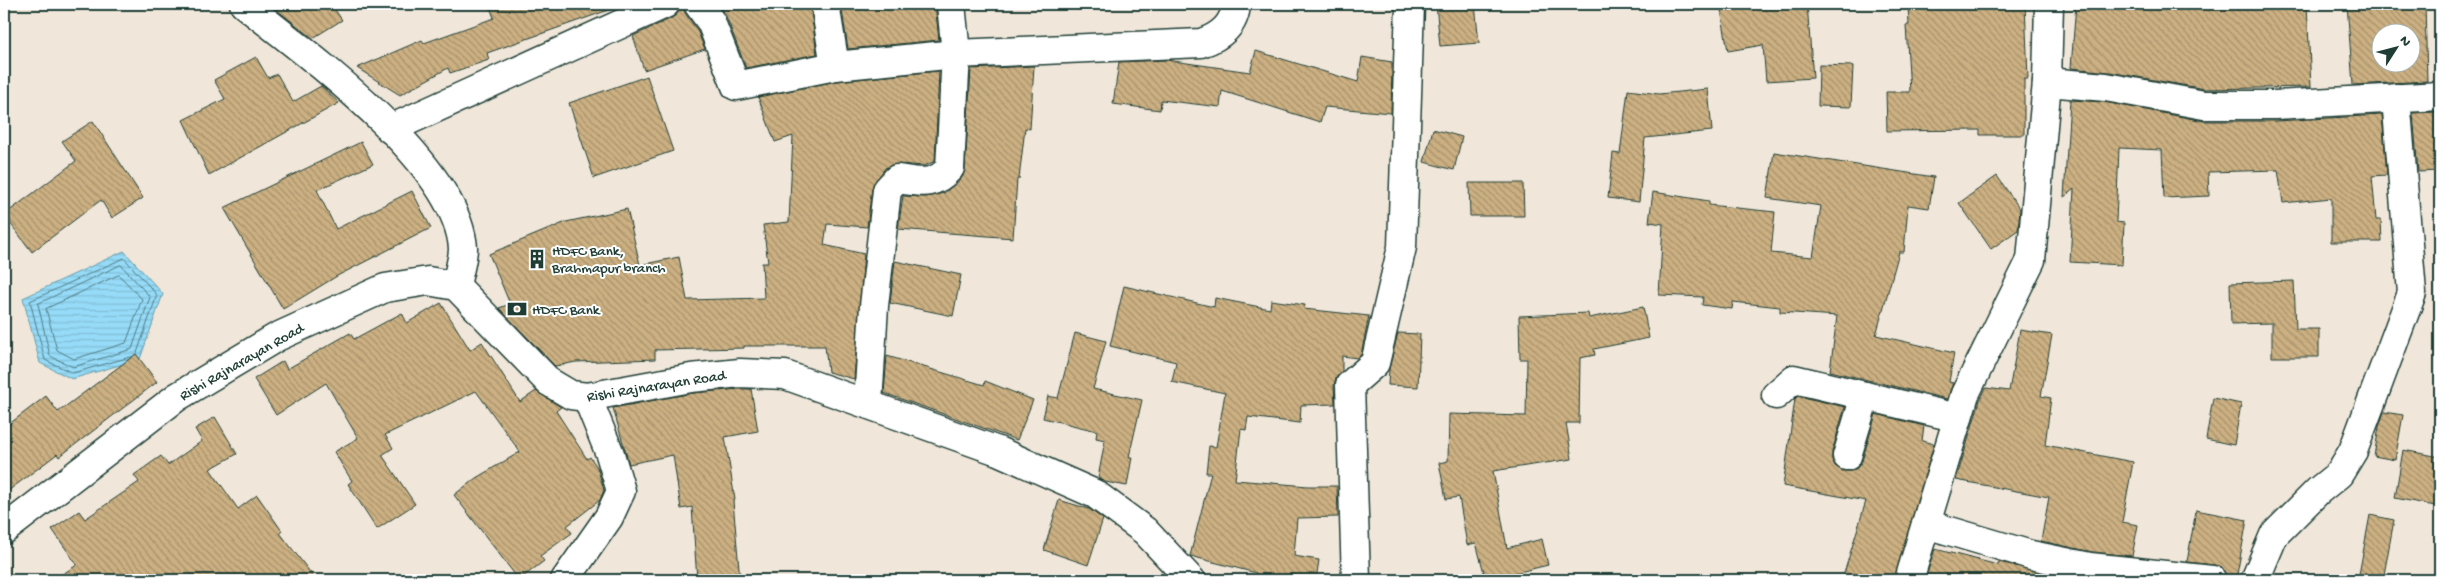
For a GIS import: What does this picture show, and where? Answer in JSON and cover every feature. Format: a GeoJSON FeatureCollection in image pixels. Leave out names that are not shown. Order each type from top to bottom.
{"type":"FeatureCollection","features":[{"type":"Feature","properties":{"kind":"street"},"geometry":{"type":"LineString","coordinates":[[244,4],[342,82],[416,155],[441,188],[455,218],[463,249],[456,286]]}},
{"type":"Feature","properties":{"kind":"street"},"geometry":{"type":"LineString","coordinates":[[390,129],[665,4]]}},
{"type":"Feature","properties":{"kind":"street"},"geometry":{"type":"LineString","coordinates":[[698,4],[712,22],[736,86],[835,66],[956,54],[1201,43],[1216,38],[1228,26],[1236,4]]}},
{"type":"Feature","properties":{"kind":"street"},"geometry":{"type":"LineString","coordinates":[[825,4],[835,66]]}},
{"type":"Feature","properties":{"kind":"street"},"geometry":{"type":"LineString","coordinates":[[868,404],[874,306],[887,190],[897,179],[926,182],[942,177],[950,168],[956,54],[952,4]]}},
{"type":"Feature","properties":{"kind":"street"},"geometry":{"type":"LineString","coordinates":[[1356,580],[1350,385],[1375,363],[1402,247],[1410,4]]}},
{"type":"Feature","properties":{"kind":"street"},"geometry":{"type":"LineString","coordinates":[[1909,580],[1965,394],[2031,260],[2047,82],[2049,4]]}},
{"type":"Feature","properties":{"kind":"street"},"geometry":{"type":"LineString","coordinates":[[2047,82],[2106,87],[2204,105],[2275,105],[2440,96]]}},
{"type":"Feature","properties":{"kind":"street"},"geometry":{"type":"LineString","coordinates":[[2255,580],[2274,535],[2298,510],[2339,474],[2354,451],[2412,293],[2396,98]]}},
{"type":"Feature","properties":{"kind":"street","name":"Rishi Rajnarayan Road"},"geometry":{"type":"LineString","coordinates":[[4,530],[177,396],[277,338],[385,288],[428,281],[456,286],[550,382],[571,395],[588,398],[691,378],[740,373],[785,375],[998,451],[1095,494],[1145,531],[1191,580]]}},
{"type":"Feature","properties":{"kind":"street"},"geometry":{"type":"LineString","coordinates":[[1776,395],[1794,380],[1958,418]]}},
{"type":"Feature","properties":{"kind":"street"},"geometry":{"type":"LineString","coordinates":[[1847,456],[1865,396]]}},
{"type":"Feature","properties":{"kind":"street"},"geometry":{"type":"LineString","coordinates":[[565,580],[609,517],[621,491],[610,454],[588,398]]}},
{"type":"Feature","properties":{"kind":"street"},"geometry":{"type":"LineString","coordinates":[[1926,524],[2031,555],[2065,562],[2137,573],[2212,580]]}},
{"type":"Feature","properties":{"kind":"water"},"geometry":{"type":"Polygon","coordinates":[[[124,251],[163,294],[140,359],[72,379],[40,363],[23,298],[124,251]]]}},
{"type":"Feature","properties":{"kind":"building"},"geometry":{"type":"Polygon","coordinates":[[[274,4],[331,4],[342,20],[313,38],[278,11],[274,4]]]}},
{"type":"Feature","properties":{"kind":"building"},"geometry":{"type":"Polygon","coordinates":[[[489,4],[616,4],[617,7],[487,53],[489,60],[450,73],[448,68],[400,95],[357,68],[422,40],[424,43],[494,18],[489,4]]]}},
{"type":"Feature","properties":{"kind":"building"},"geometry":{"type":"Polygon","coordinates":[[[680,4],[683,4],[685,13],[697,30],[705,49],[644,70],[633,36],[672,18],[678,13],[680,4]]]}},
{"type":"Feature","properties":{"kind":"building"},"geometry":{"type":"Polygon","coordinates":[[[717,4],[810,4],[817,54],[746,68],[726,16],[717,4]]]}},
{"type":"Feature","properties":{"kind":"building"},"geometry":{"type":"Polygon","coordinates":[[[841,4],[935,4],[939,40],[848,49],[841,4]]]}},
{"type":"Feature","properties":{"kind":"building"},"geometry":{"type":"Polygon","coordinates":[[[1436,4],[1475,4],[1479,43],[1440,46],[1436,4]]]}},
{"type":"Feature","properties":{"kind":"building"},"geometry":{"type":"Polygon","coordinates":[[[1720,4],[1807,4],[1813,78],[1766,81],[1763,45],[1728,51],[1720,4]]]}},
{"type":"Feature","properties":{"kind":"building"},"geometry":{"type":"Polygon","coordinates":[[[1908,4],[1945,4],[1945,7],[2025,4],[2028,79],[2024,79],[2024,135],[1980,135],[1980,130],[1887,131],[1886,92],[1910,92],[1906,25],[1909,25],[1908,4]]]}},
{"type":"Feature","properties":{"kind":"building"},"geometry":{"type":"Polygon","coordinates":[[[2076,4],[2307,4],[2311,87],[2205,89],[2109,72],[2071,68],[2076,4]]]}},
{"type":"Feature","properties":{"kind":"building"},"geometry":{"type":"Polygon","coordinates":[[[2347,4],[2425,4],[2427,81],[2353,85],[2347,4]]]}},
{"type":"Feature","properties":{"kind":"building"},"geometry":{"type":"Polygon","coordinates":[[[1256,51],[1358,82],[1362,57],[1392,62],[1391,113],[1325,107],[1320,122],[1222,91],[1220,107],[1161,100],[1160,110],[1113,104],[1119,62],[1166,60],[1250,72],[1256,51]]]}},
{"type":"Feature","properties":{"kind":"building"},"geometry":{"type":"Polygon","coordinates":[[[256,57],[268,78],[277,74],[293,102],[321,86],[339,103],[209,175],[183,120],[225,99],[214,80],[256,57]]]}},
{"type":"Feature","properties":{"kind":"building"},"geometry":{"type":"Polygon","coordinates":[[[1819,65],[1853,66],[1851,107],[1818,106],[1819,65]]]}},
{"type":"Feature","properties":{"kind":"building"},"geometry":{"type":"Polygon","coordinates":[[[1034,66],[1030,129],[1025,128],[1019,179],[1017,179],[1013,238],[898,229],[903,196],[926,197],[944,193],[961,179],[965,170],[971,69],[1034,66]]]}},
{"type":"Feature","properties":{"kind":"building"},"geometry":{"type":"Polygon","coordinates":[[[939,71],[935,161],[924,166],[899,164],[885,168],[872,188],[867,227],[827,224],[824,245],[864,254],[854,379],[828,372],[825,346],[744,346],[744,348],[655,350],[655,359],[576,362],[555,366],[499,308],[510,304],[489,254],[566,222],[627,209],[640,265],[679,257],[687,300],[764,298],[762,263],[768,263],[763,225],[789,222],[793,136],[775,142],[758,97],[837,81],[939,71]]]}},
{"type":"Feature","properties":{"kind":"building"},"geometry":{"type":"Polygon","coordinates":[[[647,76],[673,151],[594,178],[569,103],[647,76]]]}},
{"type":"Feature","properties":{"kind":"building"},"geometry":{"type":"Polygon","coordinates":[[[1708,89],[1712,131],[1645,138],[1639,202],[1608,198],[1613,153],[1620,154],[1628,90],[1659,94],[1708,89]]]}},
{"type":"Feature","properties":{"kind":"building"},"geometry":{"type":"Polygon","coordinates":[[[2070,100],[2104,102],[2204,121],[2276,121],[2382,115],[2387,175],[2372,176],[2376,220],[2381,220],[2382,242],[2331,242],[2331,198],[2283,203],[2278,170],[2208,172],[2209,196],[2164,198],[2162,150],[2119,148],[2116,222],[2124,223],[2122,265],[2070,262],[2074,189],[2064,197],[2070,100]]]}},
{"type":"Feature","properties":{"kind":"building"},"geometry":{"type":"Polygon","coordinates":[[[2437,112],[2440,171],[2418,172],[2413,113],[2437,112]]]}},
{"type":"Feature","properties":{"kind":"building"},"geometry":{"type":"Polygon","coordinates":[[[93,121],[143,198],[112,218],[101,200],[32,252],[4,215],[76,161],[62,141],[93,121]]]}},
{"type":"Feature","properties":{"kind":"building"},"geometry":{"type":"Polygon","coordinates":[[[1433,129],[1462,137],[1454,170],[1424,162],[1433,129]]]}},
{"type":"Feature","properties":{"kind":"building"},"geometry":{"type":"Polygon","coordinates":[[[361,142],[373,164],[317,190],[336,229],[412,191],[431,228],[337,276],[283,309],[224,208],[361,142]]]}},
{"type":"Feature","properties":{"kind":"building"},"geometry":{"type":"Polygon","coordinates":[[[1774,152],[1934,177],[1929,208],[1908,205],[1904,252],[1899,252],[1876,335],[1954,353],[1949,382],[1953,383],[1947,399],[1830,371],[1837,316],[1780,312],[1780,307],[1733,302],[1732,309],[1702,305],[1703,297],[1659,295],[1663,224],[1649,222],[1653,192],[1709,201],[1709,205],[1775,212],[1771,253],[1813,257],[1821,206],[1767,198],[1774,152]]]}},
{"type":"Feature","properties":{"kind":"building"},"geometry":{"type":"Polygon","coordinates":[[[1997,176],[2020,209],[2018,230],[1991,249],[1959,203],[1997,176]]]}},
{"type":"Feature","properties":{"kind":"building"},"geometry":{"type":"Polygon","coordinates":[[[1469,183],[1523,183],[1524,216],[1470,216],[1469,183]]]}},
{"type":"Feature","properties":{"kind":"building"},"geometry":{"type":"Polygon","coordinates":[[[895,261],[961,275],[953,316],[890,303],[895,261]]]}},
{"type":"Feature","properties":{"kind":"building"},"geometry":{"type":"Polygon","coordinates":[[[2294,281],[2296,329],[2319,329],[2319,357],[2272,357],[2272,323],[2231,324],[2230,283],[2294,281]]]}},
{"type":"Feature","properties":{"kind":"building"},"geometry":{"type":"Polygon","coordinates":[[[1124,286],[1214,307],[1215,298],[1270,309],[1271,300],[1305,305],[1304,309],[1369,316],[1361,355],[1357,358],[1342,356],[1342,371],[1336,378],[1334,385],[1335,404],[1301,405],[1300,423],[1248,417],[1246,430],[1241,429],[1235,480],[1308,486],[1337,486],[1338,517],[1297,518],[1294,556],[1319,560],[1316,580],[1255,580],[1256,573],[1190,556],[1211,473],[1206,473],[1209,446],[1216,447],[1225,393],[1172,382],[1176,362],[1110,346],[1124,286]]]}},
{"type":"Feature","properties":{"kind":"building"},"geometry":{"type":"Polygon","coordinates":[[[441,303],[470,350],[482,342],[520,402],[536,391],[561,407],[556,411],[587,459],[590,457],[597,467],[604,490],[600,500],[567,526],[572,533],[540,556],[544,561],[519,580],[454,495],[476,478],[520,452],[476,391],[385,435],[393,448],[382,455],[415,504],[377,529],[348,484],[352,481],[334,452],[358,438],[326,383],[276,415],[254,379],[283,361],[287,369],[350,333],[354,339],[402,313],[407,323],[441,303]]]}},
{"type":"Feature","properties":{"kind":"building"},"geometry":{"type":"Polygon","coordinates":[[[1643,307],[1649,338],[1594,349],[1595,355],[1580,358],[1579,423],[1566,423],[1572,459],[1493,471],[1507,548],[1542,539],[1548,565],[1486,580],[1476,543],[1467,545],[1459,497],[1446,499],[1439,463],[1448,461],[1449,414],[1526,416],[1527,359],[1520,359],[1519,316],[1588,313],[1589,318],[1643,307]]]}},
{"type":"Feature","properties":{"kind":"building"},"geometry":{"type":"Polygon","coordinates":[[[2020,330],[2052,335],[2041,396],[2051,398],[2045,445],[2133,462],[2122,522],[2138,525],[2132,556],[2092,552],[2041,541],[2049,497],[1956,480],[1980,400],[1986,388],[2009,391],[2020,330]]]}},
{"type":"Feature","properties":{"kind":"building"},"geometry":{"type":"Polygon","coordinates":[[[1075,333],[1106,341],[1093,389],[1142,400],[1129,457],[1132,457],[1127,486],[1105,482],[1098,478],[1105,440],[1096,438],[1097,431],[1043,418],[1048,396],[1058,398],[1075,333]]]}},
{"type":"Feature","properties":{"kind":"building"},"geometry":{"type":"Polygon","coordinates":[[[1398,333],[1420,334],[1418,387],[1388,385],[1389,369],[1398,333]]]}},
{"type":"Feature","properties":{"kind":"building"},"geometry":{"type":"Polygon","coordinates":[[[136,354],[157,382],[59,457],[57,454],[4,494],[4,428],[46,396],[58,412],[136,354]]]}},
{"type":"Feature","properties":{"kind":"building"},"geometry":{"type":"Polygon","coordinates":[[[887,356],[984,385],[985,381],[1033,400],[1017,440],[884,393],[887,356]]]}},
{"type":"Feature","properties":{"kind":"building"},"geometry":{"type":"Polygon","coordinates":[[[751,389],[758,431],[725,437],[735,500],[733,501],[740,580],[697,580],[692,507],[681,509],[673,455],[629,464],[613,408],[693,393],[751,389]]]}},
{"type":"Feature","properties":{"kind":"building"},"geometry":{"type":"Polygon","coordinates":[[[1798,396],[1845,407],[1832,452],[1832,460],[1835,466],[1842,471],[1851,471],[1857,468],[1862,461],[1876,414],[1924,426],[1922,441],[1934,444],[1894,580],[1842,580],[1866,501],[1783,486],[1795,399],[1798,396]]]}},
{"type":"Feature","properties":{"kind":"building"},"geometry":{"type":"Polygon","coordinates":[[[2213,398],[2241,404],[2234,445],[2206,439],[2213,398]]]}},
{"type":"Feature","properties":{"kind":"building"},"geometry":{"type":"Polygon","coordinates":[[[2384,412],[2403,415],[2395,460],[2374,456],[2379,427],[2384,412]]]}},
{"type":"Feature","properties":{"kind":"building"},"geometry":{"type":"Polygon","coordinates":[[[215,417],[237,454],[210,469],[238,509],[257,495],[282,531],[280,533],[316,580],[53,580],[77,565],[52,529],[79,511],[85,519],[139,482],[134,475],[161,456],[168,465],[202,441],[195,429],[215,417]]]}},
{"type":"Feature","properties":{"kind":"building"},"geometry":{"type":"Polygon","coordinates":[[[2403,450],[2440,457],[2440,507],[2395,498],[2403,450]]]}},
{"type":"Feature","properties":{"kind":"building"},"geometry":{"type":"Polygon","coordinates":[[[1059,500],[1089,509],[1103,519],[1088,565],[1044,550],[1059,500]]]}},
{"type":"Feature","properties":{"kind":"building"},"geometry":{"type":"Polygon","coordinates":[[[2196,510],[2247,520],[2236,580],[2227,580],[2222,568],[2214,565],[2187,562],[2196,510]]]}},
{"type":"Feature","properties":{"kind":"building"},"geometry":{"type":"Polygon","coordinates":[[[2370,515],[2394,520],[2383,580],[2358,580],[2370,515]]]}},
{"type":"Feature","properties":{"kind":"building"},"geometry":{"type":"Polygon","coordinates":[[[1935,549],[1998,565],[1999,562],[2077,580],[1925,580],[1935,549]]]}},
{"type":"Feature","properties":{"kind":"place","name":"HDFC Bank, Brahmapur branch"},"geometry":{"type":"Point","coordinates":[537,259]}},
{"type":"Feature","properties":{"kind":"place","name":"HDFC Bank"},"geometry":{"type":"Point","coordinates":[517,309]}}]}
